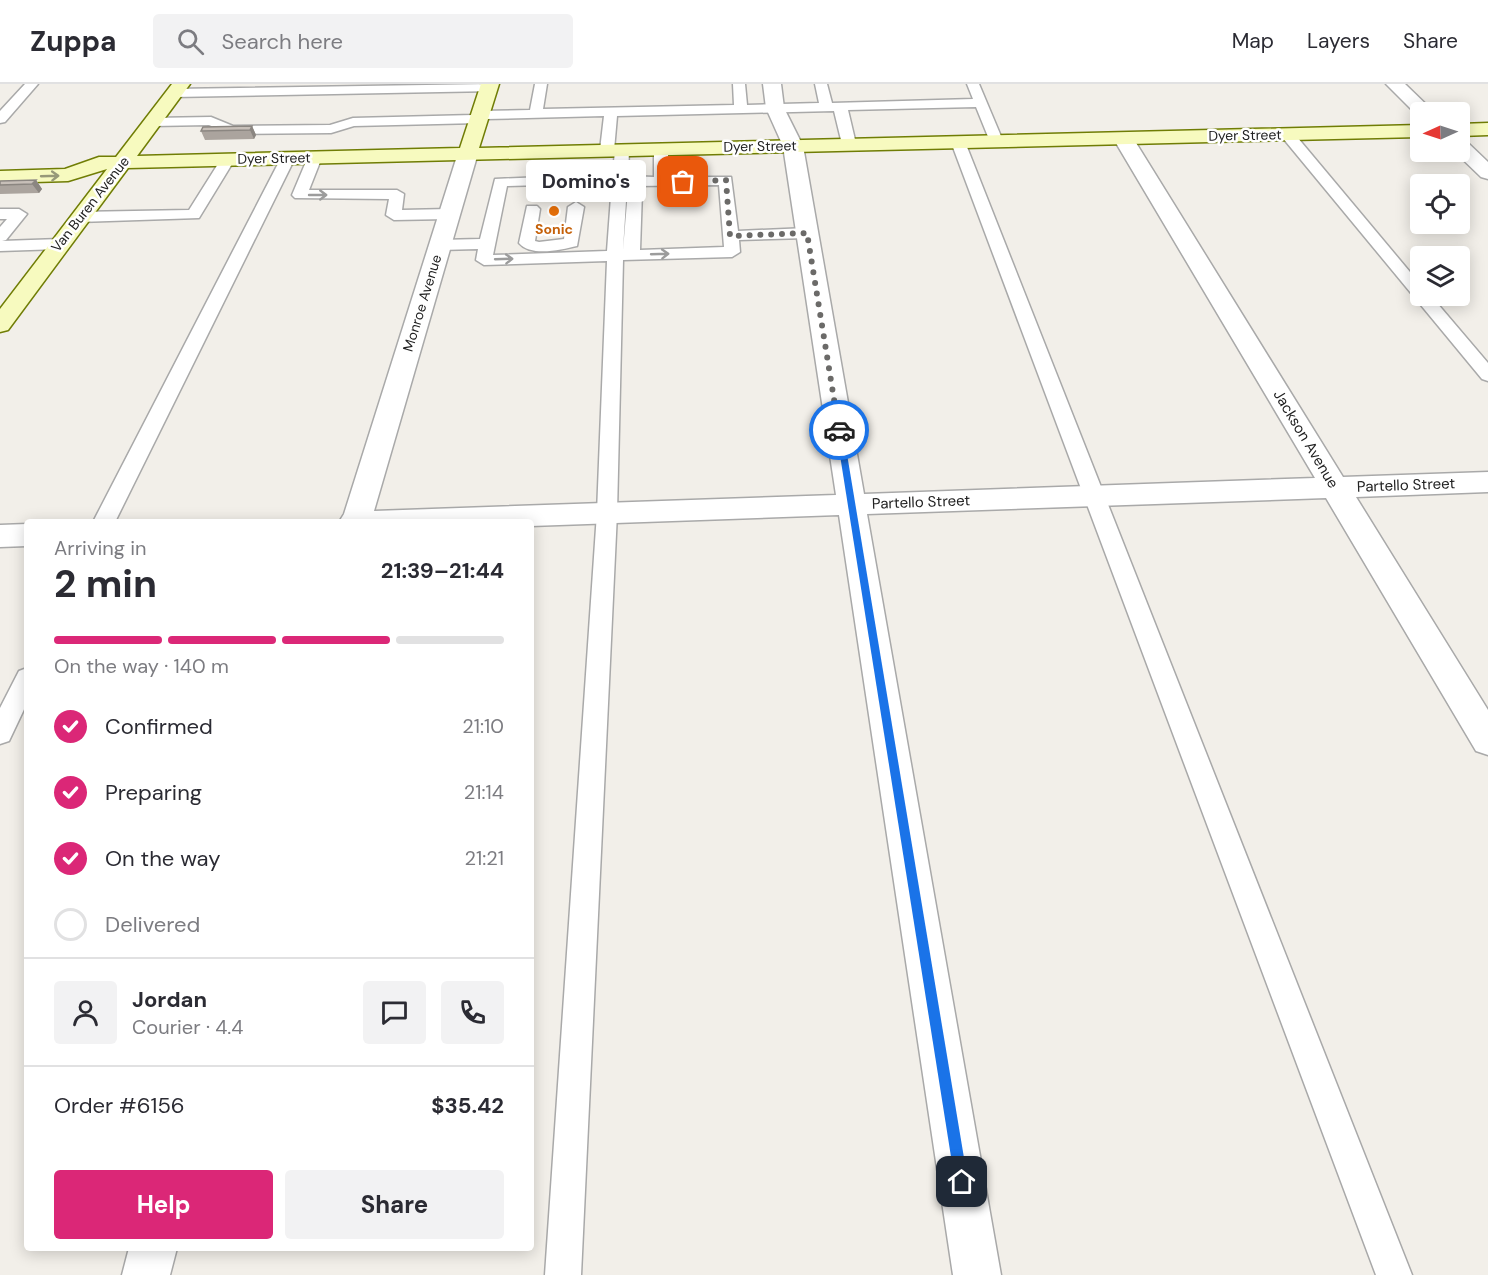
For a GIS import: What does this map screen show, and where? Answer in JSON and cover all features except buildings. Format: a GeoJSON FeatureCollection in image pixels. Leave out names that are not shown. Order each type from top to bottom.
{"type":"FeatureCollection","features":[{"type":"Feature","properties":{"kind":"main road","name":"Monroe Avenue"},"geometry":{"type":"LineString","coordinates":[[468,153],[490,86]]}},
{"type":"Feature","properties":{"kind":"main road","name":"Van Buren Avenue"},"geometry":{"type":"LineString","coordinates":[[0,325],[177,89]]}},
{"type":"Feature","properties":{"kind":"main road"},"geometry":{"type":"LineString","coordinates":[[1470,130],[1488,129]]}},
{"type":"Feature","properties":{"kind":"main road","name":"Dyer Street"},"geometry":{"type":"LineString","coordinates":[[0,177],[68,175],[99,163],[123,162],[1410,130]]}},
{"type":"Feature","properties":{"kind":"main road","name":"Dyer Street"},"geometry":{"type":"LineString","coordinates":[[72,154],[84,154],[99,163]]}},
{"type":"Feature","properties":{"kind":"street"},"geometry":{"type":"LineString","coordinates":[[1395,84],[1414,102]]}},
{"type":"Feature","properties":{"kind":"street"},"geometry":{"type":"LineString","coordinates":[[774,96],[793,146],[977,1275]]}},
{"type":"Feature","properties":{"kind":"street","name":"Jackson Avenue"},"geometry":{"type":"LineString","coordinates":[[1124,138],[1488,740]]}},
{"type":"Feature","properties":{"kind":"street","name":"Monroe Avenue"},"geometry":{"type":"LineString","coordinates":[[356,519],[468,153]]}},
{"type":"Feature","properties":{"kind":"street"},"geometry":{"type":"LineString","coordinates":[[1470,156],[1488,173]]}},
{"type":"Feature","properties":{"kind":"street","name":"Partello Street"},"geometry":{"type":"LineString","coordinates":[[439,519],[1488,482]]}},
{"type":"Feature","properties":{"kind":"street"},"geometry":{"type":"LineString","coordinates":[[0,536],[24,535]]}},
{"type":"Feature","properties":{"kind":"street"},"geometry":{"type":"LineString","coordinates":[[146,1275],[152,1251]]}},
{"type":"Feature","properties":{"kind":"lane"},"geometry":{"type":"LineString","coordinates":[[0,119],[32,84]]}},
{"type":"Feature","properties":{"kind":"lane"},"geometry":{"type":"LineString","coordinates":[[536,113],[541,84]]}},
{"type":"Feature","properties":{"kind":"lane"},"geometry":{"type":"LineString","coordinates":[[739,84],[741,109]]}},
{"type":"Feature","properties":{"kind":"lane"},"geometry":{"type":"LineString","coordinates":[[820,84],[825,106]]}},
{"type":"Feature","properties":{"kind":"lane"},"geometry":{"type":"LineString","coordinates":[[973,84],[996,141]]}},
{"type":"Feature","properties":{"kind":"lane"},"geometry":{"type":"LineString","coordinates":[[153,122],[214,107],[490,86]]}},
{"type":"Feature","properties":{"kind":"lane"},"geometry":{"type":"LineString","coordinates":[[177,89],[214,107]]}},
{"type":"Feature","properties":{"kind":"lane"},"geometry":{"type":"LineString","coordinates":[[214,107],[211,121],[231,130],[331,129],[353,122],[536,113],[741,109],[774,96],[825,106],[980,103]]}},
{"type":"Feature","properties":{"kind":"lane"},"geometry":{"type":"LineString","coordinates":[[840,106],[849,144]]}},
{"type":"Feature","properties":{"kind":"lane"},"geometry":{"type":"LineString","coordinates":[[563,1275],[628,180],[614,150],[610,111]]}},
{"type":"Feature","properties":{"kind":"lane"},"geometry":{"type":"LineString","coordinates":[[1287,134],[1410,282]]}},
{"type":"Feature","properties":{"kind":"lane"},"geometry":{"type":"LineString","coordinates":[[958,142],[1394,1275]]}},
{"type":"Feature","properties":{"kind":"lane"},"geometry":{"type":"LineString","coordinates":[[661,148],[661,182]]}},
{"type":"Feature","properties":{"kind":"lane"},"geometry":{"type":"LineString","coordinates":[[522,152],[508,181],[484,260],[623,256],[807,233]]}},
{"type":"Feature","properties":{"kind":"lane"},"geometry":{"type":"LineString","coordinates":[[315,157],[300,195],[397,194],[394,215],[449,214]]}},
{"type":"Feature","properties":{"kind":"lane"},"geometry":{"type":"LineString","coordinates":[[106,519],[288,158]]}},
{"type":"Feature","properties":{"kind":"lane"},"geometry":{"type":"LineString","coordinates":[[79,218],[194,215],[228,159]]}},
{"type":"Feature","properties":{"kind":"lane"},"geometry":{"type":"LineString","coordinates":[[508,181],[534,194],[578,193],[628,180],[661,182],[726,180],[731,244]]}},
{"type":"Feature","properties":{"kind":"lane"},"geometry":{"type":"LineString","coordinates":[[534,194],[527,243],[537,247],[571,243],[578,193]]}},
{"type":"Feature","properties":{"kind":"lane"},"geometry":{"type":"LineString","coordinates":[[0,214],[19,214],[1,245]]}},
{"type":"Feature","properties":{"kind":"lane"},"geometry":{"type":"LineString","coordinates":[[1,245],[60,244]]}},
{"type":"Feature","properties":{"kind":"lane"},"geometry":{"type":"LineString","coordinates":[[440,245],[487,244]]}},
{"type":"Feature","properties":{"kind":"lane"},"geometry":{"type":"LineString","coordinates":[[1430,306],[1488,375]]}},
{"type":"Feature","properties":{"kind":"lane"},"geometry":{"type":"LineString","coordinates":[[0,733],[24,684]]}},
{"type":"Feature","properties":{"kind":"way so far"},"geometry":{"type":"LineString","coordinates":[[683,182],[726,180],[730,236],[807,233],[839,430]]}},
{"type":"Feature","properties":{"kind":"place","name":"Domino's"},"geometry":{"type":"Point","coordinates":[683,182]}},
{"type":"Feature","properties":{"kind":"place","name":"Sonic"},"geometry":{"type":"Point","coordinates":[554,211]}},
{"type":"Feature","properties":{"kind":"route"},"geometry":{"type":"LineString","coordinates":[[839,430],[962,1182]]}}]}
